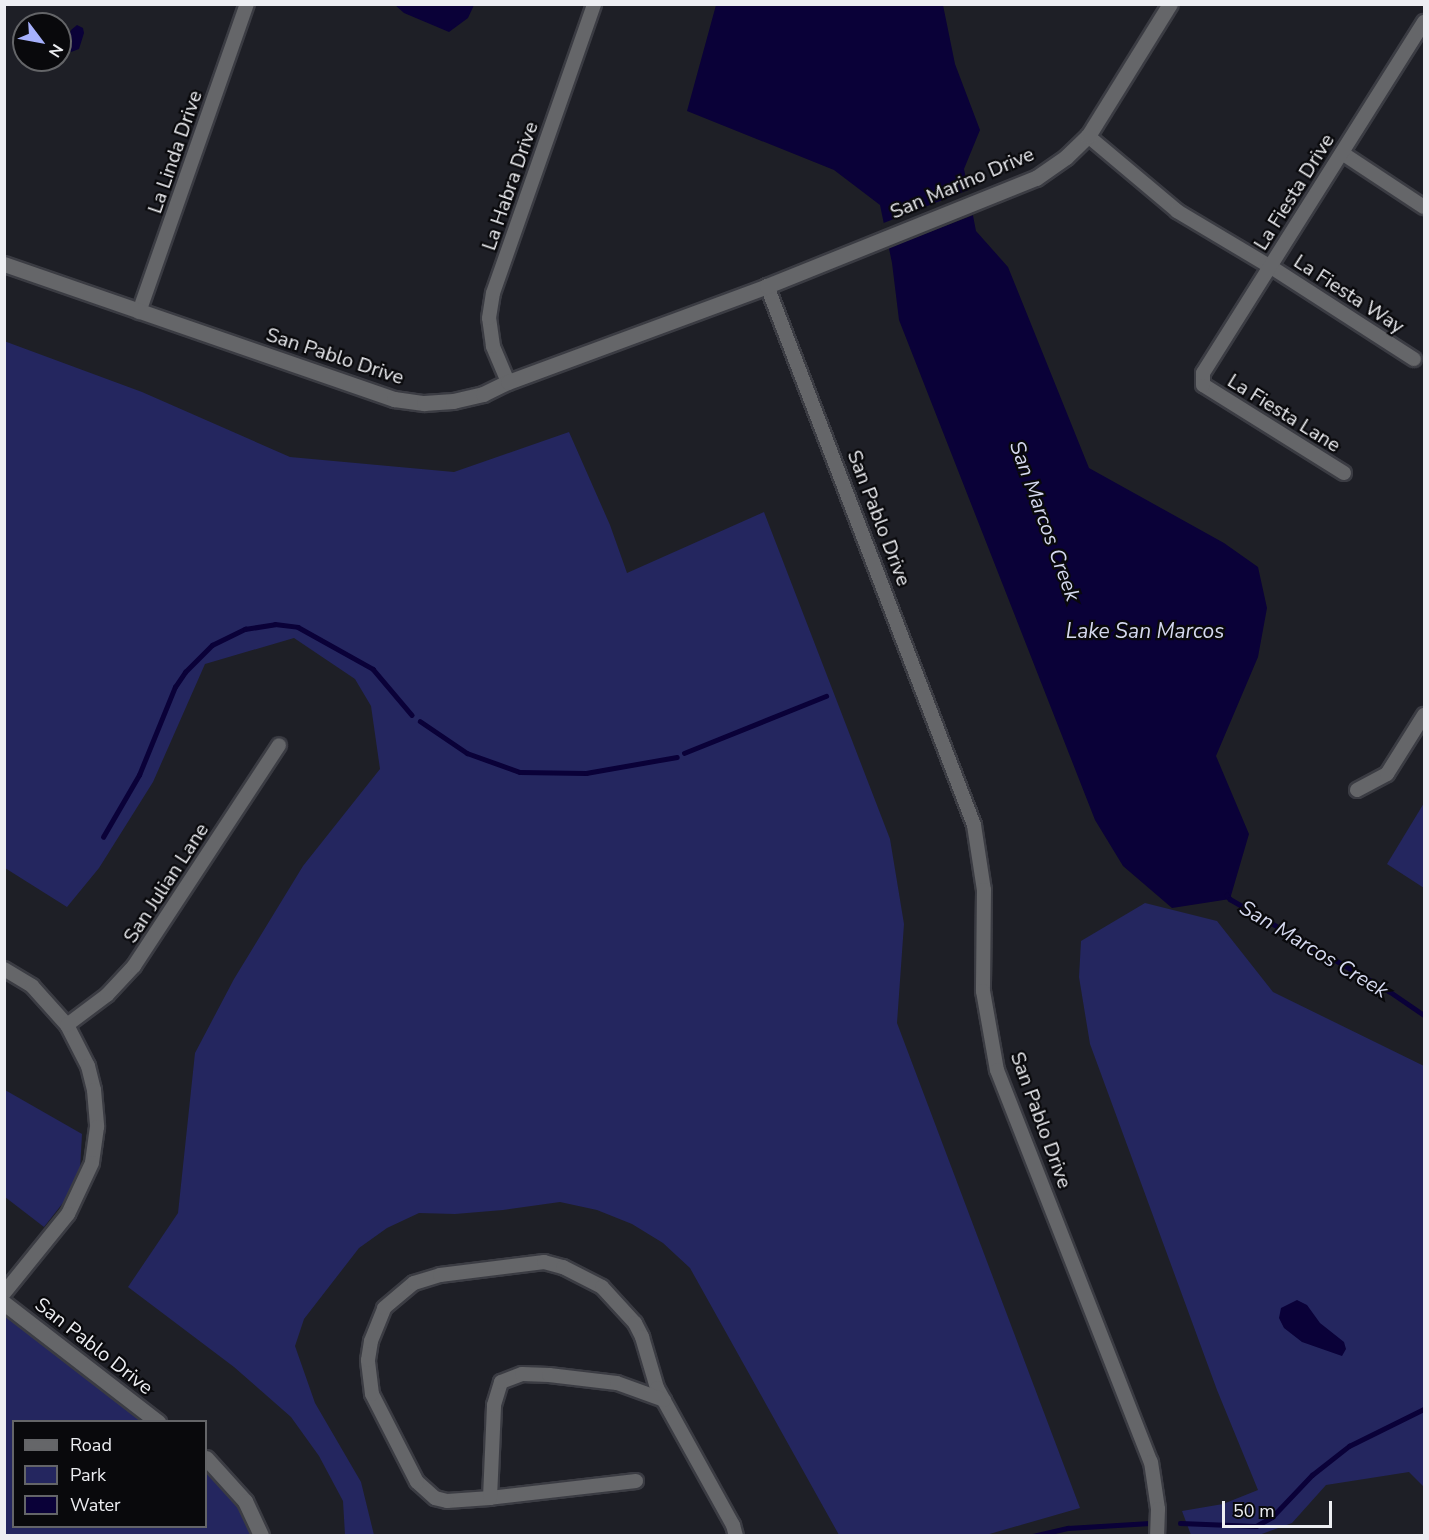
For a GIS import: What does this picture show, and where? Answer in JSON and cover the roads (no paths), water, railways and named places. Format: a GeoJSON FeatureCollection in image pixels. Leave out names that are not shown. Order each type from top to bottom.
{"type":"FeatureCollection","features":[{"type":"Feature","properties":{"kind":"street","name":"La Linda Drive"},"geometry":{"type":"LineString","coordinates":[[139,312],[247,4]]}},
{"type":"Feature","properties":{"kind":"street","name":"La Habra Drive"},"geometry":{"type":"LineString","coordinates":[[508,382],[493,346],[489,318],[493,293],[594,4]]}},
{"type":"Feature","properties":{"kind":"street","name":"San Marino Drive"},"geometry":{"type":"LineString","coordinates":[[767,286],[1036,178],[1066,157],[1089,136],[1170,4]]}},
{"type":"Feature","properties":{"kind":"street","name":"La Fiesta Drive"},"geometry":{"type":"LineString","coordinates":[[1203,385],[1203,373],[1342,153],[1419,43],[1425,22]]}},
{"type":"Feature","properties":{"kind":"street","name":"La Fiesta Way"},"geometry":{"type":"LineString","coordinates":[[1089,136],[1177,211],[1270,267],[1413,359]]}},
{"type":"Feature","properties":{"kind":"street"},"geometry":{"type":"LineString","coordinates":[[1342,153],[1425,207]]}},
{"type":"Feature","properties":{"kind":"street","name":"San Pablo Drive"},"geometry":{"type":"LineString","coordinates":[[4,264],[394,399],[424,403],[453,401],[483,394],[508,382],[767,286],[974,825],[984,890],[983,991],[997,1070],[1151,1462],[1158,1509],[1157,1536]]}},
{"type":"Feature","properties":{"kind":"street","name":"La Fiesta Lane"},"geometry":{"type":"LineString","coordinates":[[1203,385],[1344,473]]}},
{"type":"Feature","properties":{"kind":"street"},"geometry":{"type":"LineString","coordinates":[[1357,790],[1388,774],[1425,715]]}},
{"type":"Feature","properties":{"kind":"street","name":"San Julian Lane"},"geometry":{"type":"LineString","coordinates":[[67,1025],[107,995],[134,966],[279,745]]}},
{"type":"Feature","properties":{"kind":"street"},"geometry":{"type":"LineString","coordinates":[[4,969],[32,986],[67,1025],[88,1066],[94,1090],[96,1127],[92,1163],[68,1214],[4,1293]]}},
{"type":"Feature","properties":{"kind":"street"},"geometry":{"type":"LineString","coordinates":[[636,1480],[490,1498],[447,1501],[435,1498],[417,1482],[372,1394],[368,1360],[370,1341],[384,1308],[414,1283],[440,1275],[544,1262],[563,1267],[602,1287],[635,1323],[642,1337],[657,1388],[733,1525],[736,1536]]}},
{"type":"Feature","properties":{"kind":"street","name":"San Pablo Drive"},"geometry":{"type":"LineString","coordinates":[[4,1303],[155,1420]]}},
{"type":"Feature","properties":{"kind":"street"},"geometry":{"type":"LineString","coordinates":[[490,1498],[494,1405],[501,1382],[522,1374],[549,1375],[616,1383],[664,1400]]}},
{"type":"Feature","properties":{"kind":"street"},"geometry":{"type":"LineString","coordinates":[[207,1459],[245,1501],[261,1536]]}},
{"type":"Feature","properties":{"kind":"water"},"geometry":{"type":"Polygon","coordinates":[[[395,5],[474,5],[468,18],[449,32],[404,13],[395,5]]]}},
{"type":"Feature","properties":{"kind":"water","name":"Lake San Marcos"},"geometry":{"type":"Polygon","coordinates":[[[716,5],[943,5],[955,64],[980,130],[964,169],[976,231],[1008,267],[1089,468],[1224,543],[1258,567],[1267,608],[1258,657],[1216,756],[1249,834],[1230,899],[1172,908],[1123,866],[1095,820],[899,320],[892,263],[880,205],[834,170],[687,111],[716,5]]]}},
{"type":"Feature","properties":{"kind":"water"},"geometry":{"type":"Polygon","coordinates":[[[77,25],[83,28],[84,33],[79,49],[72,52],[72,29],[77,25]]]}},
{"type":"Feature","properties":{"kind":"water"},"geometry":{"type":"Polygon","coordinates":[[[1297,1300],[1307,1305],[1320,1323],[1344,1342],[1346,1349],[1342,1356],[1302,1342],[1284,1328],[1279,1318],[1281,1308],[1297,1300]]]}},
{"type":"Feature","properties":{"kind":"waterway"},"geometry":{"type":"LineString","coordinates":[[103,837],[139,775],[175,687],[185,672],[212,645],[245,629],[275,624],[298,627],[373,669],[412,715]]}},
{"type":"Feature","properties":{"kind":"waterway"},"geometry":{"type":"LineString","coordinates":[[684,753],[826,696]]}},
{"type":"Feature","properties":{"kind":"waterway"},"geometry":{"type":"LineString","coordinates":[[420,721],[467,753],[520,772],[586,773],[677,757]]}},
{"type":"Feature","properties":{"kind":"waterway","name":"San Marcos Creek"},"geometry":{"type":"LineString","coordinates":[[1227,895],[1230,899],[1389,991],[1424,1015]]}},
{"type":"Feature","properties":{"kind":"waterway"},"geometry":{"type":"LineString","coordinates":[[1180,1523],[1256,1526],[1272,1517],[1312,1475],[1349,1446],[1424,1409]]}},
{"type":"Feature","properties":{"kind":"waterway"},"geometry":{"type":"LineString","coordinates":[[1033,1536],[1068,1528],[1150,1523]]}}]}
